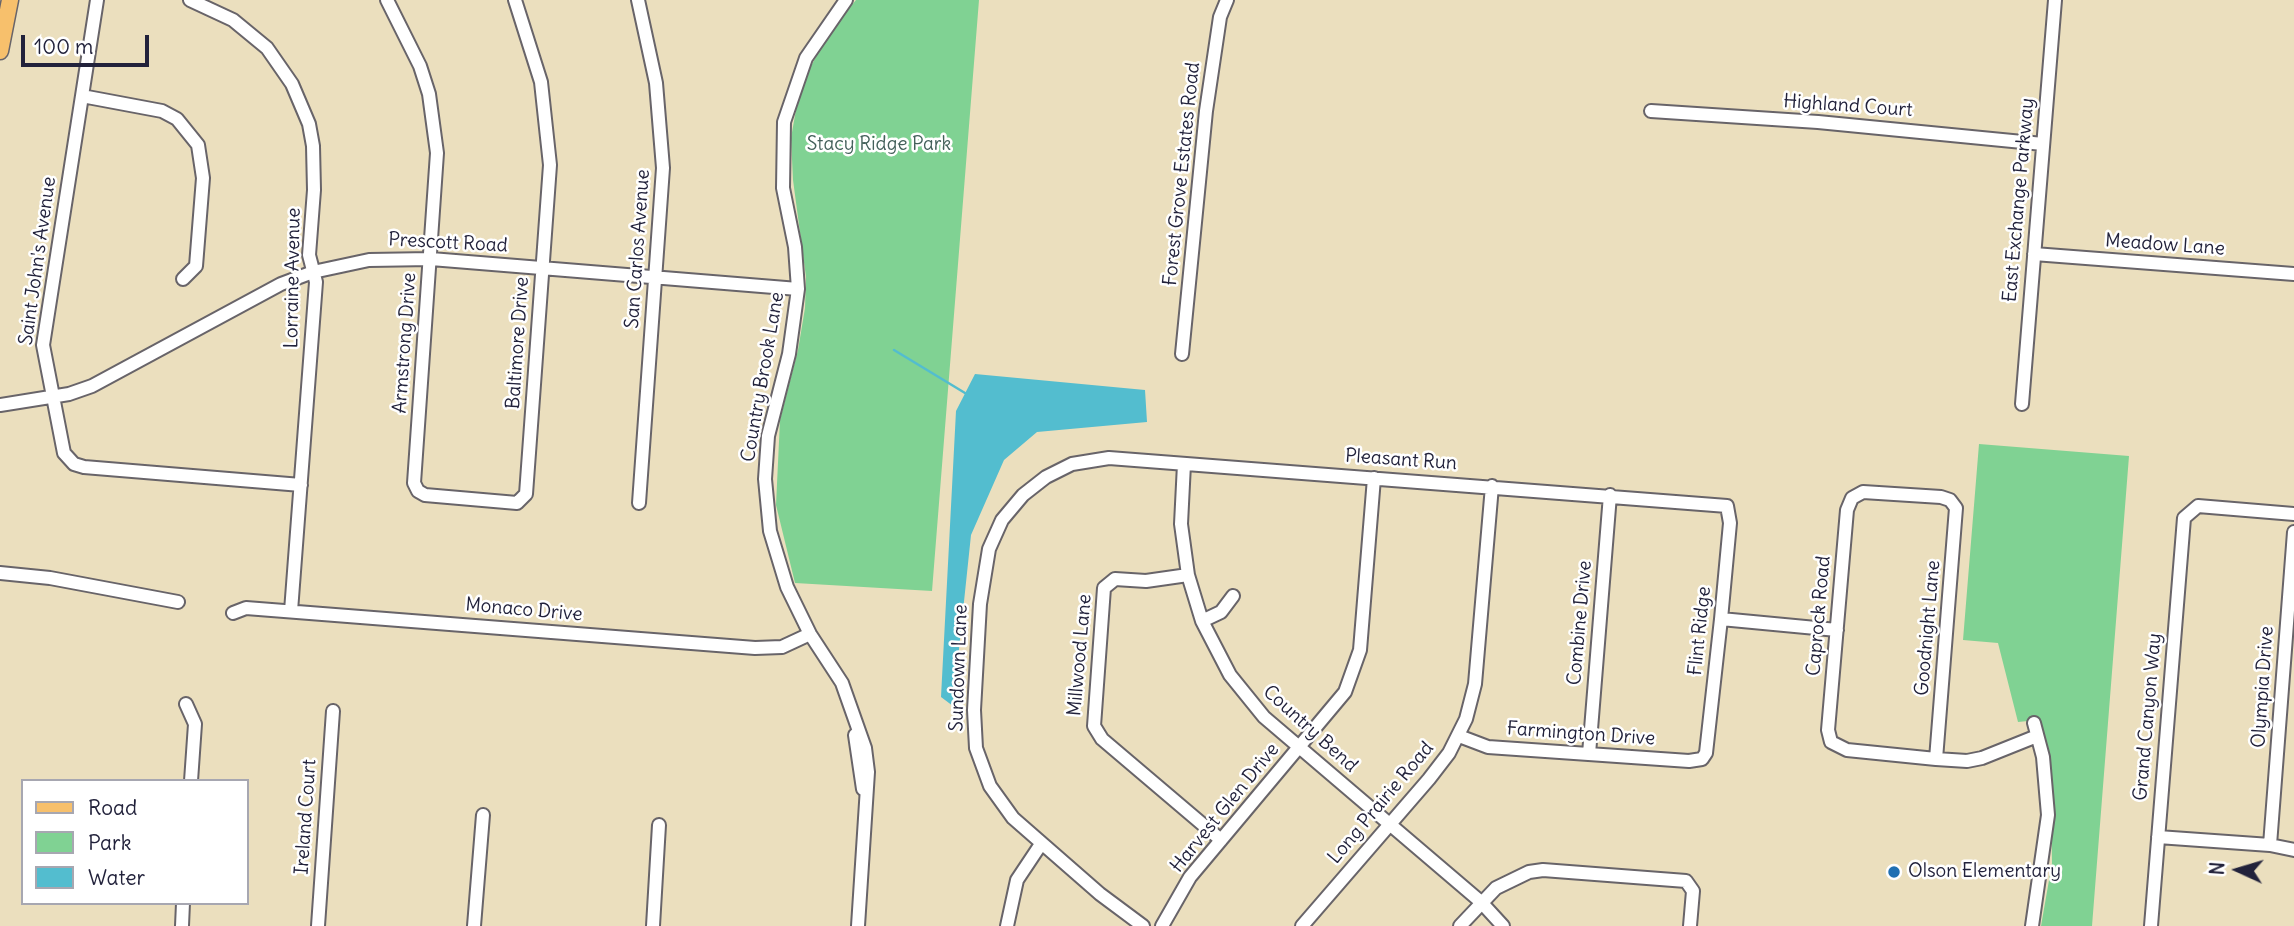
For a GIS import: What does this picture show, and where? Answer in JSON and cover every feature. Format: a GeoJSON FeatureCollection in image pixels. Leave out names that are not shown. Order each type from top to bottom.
{"type":"FeatureCollection","features":[{"type":"Feature","properties":{"kind":"main road"},"geometry":{"type":"LineString","coordinates":[[0,51],[10,0]]}},
{"type":"Feature","properties":{"kind":"street","name":"Saint John's Avenue"},"geometry":{"type":"LineString","coordinates":[[97,0],[43,345],[64,453],[74,464],[301,485]]}},
{"type":"Feature","properties":{"kind":"street","name":"Lorraine Avenue"},"geometry":{"type":"LineString","coordinates":[[190,0],[214,10],[251,33],[281,65],[302,104],[313,146],[315,168],[309,255],[316,282],[291,611]]}},
{"type":"Feature","properties":{"kind":"street","name":"Armstrong Drive"},"geometry":{"type":"LineString","coordinates":[[387,0],[420,66],[434,123],[437,182],[414,478],[416,489]]}},
{"type":"Feature","properties":{"kind":"street","name":"Baltimore Drive"},"geometry":{"type":"LineString","coordinates":[[416,489],[425,495],[514,503],[525,498],[550,165],[547,113],[530,42],[515,0]]}},
{"type":"Feature","properties":{"kind":"street","name":"San Carlos Avenue"},"geometry":{"type":"LineString","coordinates":[[638,0],[656,83],[662,140],[662,197],[639,503]]}},
{"type":"Feature","properties":{"kind":"street","name":"Country Brook Lane"},"geometry":{"type":"LineString","coordinates":[[846,0],[806,58],[784,122],[783,188],[795,247],[798,289],[789,354],[768,436],[765,495],[776,556],[810,634],[842,683],[854,717],[859,773],[866,799],[859,926]]}},
{"type":"Feature","properties":{"kind":"street","name":"Forest Grove Estates Road"},"geometry":{"type":"LineString","coordinates":[[1182,354],[1206,111],[1216,35],[1227,0]]}},
{"type":"Feature","properties":{"kind":"street","name":"East Exchange Parkway"},"geometry":{"type":"LineString","coordinates":[[2022,404],[2055,0]]}},
{"type":"Feature","properties":{"kind":"street"},"geometry":{"type":"LineString","coordinates":[[82,96],[162,111],[177,119],[198,145],[203,178],[196,266],[183,279]]}},
{"type":"Feature","properties":{"kind":"street","name":"Highland Court"},"geometry":{"type":"LineString","coordinates":[[1651,111],[1818,122],[2043,145]]}},
{"type":"Feature","properties":{"kind":"street","name":"Meadow Lane"},"geometry":{"type":"LineString","coordinates":[[2034,254],[2294,274]]}},
{"type":"Feature","properties":{"kind":"street","name":"Prescott Road"},"geometry":{"type":"LineString","coordinates":[[0,405],[51,397],[92,386],[250,300],[313,272],[369,260],[431,259],[798,289]]}},
{"type":"Feature","properties":{"kind":"street","name":"Pleasant Run"},"geometry":{"type":"LineString","coordinates":[[1072,464],[1109,458],[1727,506]]}},
{"type":"Feature","properties":{"kind":"street","name":"Sundown Lane"},"geometry":{"type":"LineString","coordinates":[[1072,464],[1046,477],[1023,495],[1002,520],[989,549],[980,604],[974,710],[976,748],[983,771],[998,801],[1041,844],[1143,926]]}},
{"type":"Feature","properties":{"kind":"street","name":"Country Bend"},"geometry":{"type":"LineString","coordinates":[[1184,464],[1181,524],[1188,575],[1202,621],[1217,654],[1238,686],[1264,717],[1481,902],[1503,926]]}},
{"type":"Feature","properties":{"kind":"street","name":"Harvest Glen Drive"},"geometry":{"type":"LineString","coordinates":[[1162,926],[1190,877],[1345,692],[1360,650],[1374,478]]}},
{"type":"Feature","properties":{"kind":"street","name":"Long Prairie Road"},"geometry":{"type":"LineString","coordinates":[[1302,926],[1429,779],[1459,736],[1475,684],[1492,486]]}},
{"type":"Feature","properties":{"kind":"street","name":"Goodnight Lane"},"geometry":{"type":"LineString","coordinates":[[1855,496],[1869,491],[1941,497],[1952,502],[1957,513],[1936,758]]}},
{"type":"Feature","properties":{"kind":"street","name":"Combine Drive"},"geometry":{"type":"LineString","coordinates":[[1589,754],[1610,495]]}},
{"type":"Feature","properties":{"kind":"street","name":"Caprock Road"},"geometry":{"type":"LineString","coordinates":[[1855,496],[1847,510],[1828,730],[1831,742],[1847,750],[1936,758]]}},
{"type":"Feature","properties":{"kind":"street","name":"Flint Ridge"},"geometry":{"type":"LineString","coordinates":[[1702,759],[1706,753],[1721,619],[1730,523],[1727,506]]}},
{"type":"Feature","properties":{"kind":"street","name":"Grand Canyon Way"},"geometry":{"type":"LineString","coordinates":[[2151,926],[2183,524],[2188,512],[2198,506],[2294,514]]}},
{"type":"Feature","properties":{"kind":"street","name":"Olympia Drive"},"geometry":{"type":"LineString","coordinates":[[2270,845],[2278,735],[2291,624],[2294,532]]}},
{"type":"Feature","properties":{"kind":"street"},"geometry":{"type":"LineString","coordinates":[[0,573],[50,578],[178,602]]}},
{"type":"Feature","properties":{"kind":"street","name":"Millwood Lane"},"geometry":{"type":"LineString","coordinates":[[1188,575],[1146,581],[1115,579],[1107,584],[1102,593],[1093,718],[1097,733],[1221,840]]}},
{"type":"Feature","properties":{"kind":"street"},"geometry":{"type":"LineString","coordinates":[[1202,621],[1221,612],[1233,596]]}},
{"type":"Feature","properties":{"kind":"street","name":"Monaco Drive"},"geometry":{"type":"LineString","coordinates":[[233,613],[246,608],[291,611],[755,648],[782,647],[810,634]]}},
{"type":"Feature","properties":{"kind":"street"},"geometry":{"type":"LineString","coordinates":[[1721,619],[1837,630]]}},
{"type":"Feature","properties":{"kind":"street"},"geometry":{"type":"LineString","coordinates":[[186,704],[195,724],[191,779]]}},
{"type":"Feature","properties":{"kind":"street","name":"Ireland Court"},"geometry":{"type":"LineString","coordinates":[[318,926],[333,711]]}},
{"type":"Feature","properties":{"kind":"street"},"geometry":{"type":"LineString","coordinates":[[1936,758],[1967,761],[1982,758],[2036,729],[2045,768],[2048,815],[2045,851],[2032,926]]}},
{"type":"Feature","properties":{"kind":"street"},"geometry":{"type":"LineString","coordinates":[[2278,735],[2294,737]]}},
{"type":"Feature","properties":{"kind":"street","name":"Farmington Drive"},"geometry":{"type":"LineString","coordinates":[[1459,736],[1488,747],[1689,761],[1702,759]]}},
{"type":"Feature","properties":{"kind":"street"},"geometry":{"type":"LineString","coordinates":[[474,926],[482,815]]}},
{"type":"Feature","properties":{"kind":"street"},"geometry":{"type":"LineString","coordinates":[[653,926],[659,825]]}},
{"type":"Feature","properties":{"kind":"street"},"geometry":{"type":"LineString","coordinates":[[2158,837],[2270,845],[2294,850]]}},
{"type":"Feature","properties":{"kind":"street"},"geometry":{"type":"LineString","coordinates":[[1007,926],[1017,880],[1041,844]]}},
{"type":"Feature","properties":{"kind":"street"},"geometry":{"type":"LineString","coordinates":[[1460,926],[1481,902],[1509,880],[1543,870],[1682,880],[1690,884],[1693,895],[1690,926]]}},
{"type":"Feature","properties":{"kind":"street"},"geometry":{"type":"LineString","coordinates":[[181,926],[183,905]]}},
{"type":"Feature","properties":{"kind":"green space","name":"Stacy Ridge Park"},"geometry":{"type":"Polygon","coordinates":[[[856,0],[979,0],[932,591],[795,583],[776,505],[780,420],[798,350],[805,308],[806,277],[793,180],[791,138],[800,87],[828,34],[856,0]]]}},
{"type":"Feature","properties":{"kind":"green space"},"geometry":{"type":"Polygon","coordinates":[[[1979,444],[2129,456],[2092,926],[2041,926],[2052,863],[2051,797],[2038,720],[2018,722],[1998,643],[1963,640],[1979,444]]]}},
{"type":"Feature","properties":{"kind":"water"},"geometry":{"type":"Polygon","coordinates":[[[975,374],[1145,390],[1147,422],[1037,432],[1004,460],[971,535],[953,706],[941,697],[956,411],[975,374]]]}},
{"type":"Feature","properties":{"kind":"waterway"},"geometry":{"type":"LineString","coordinates":[[894,350],[965,393]]}},
{"type":"Feature","properties":{"kind":"place","name":"Olson Elementary"},"geometry":{"type":"Point","coordinates":[1894,872]}}]}
